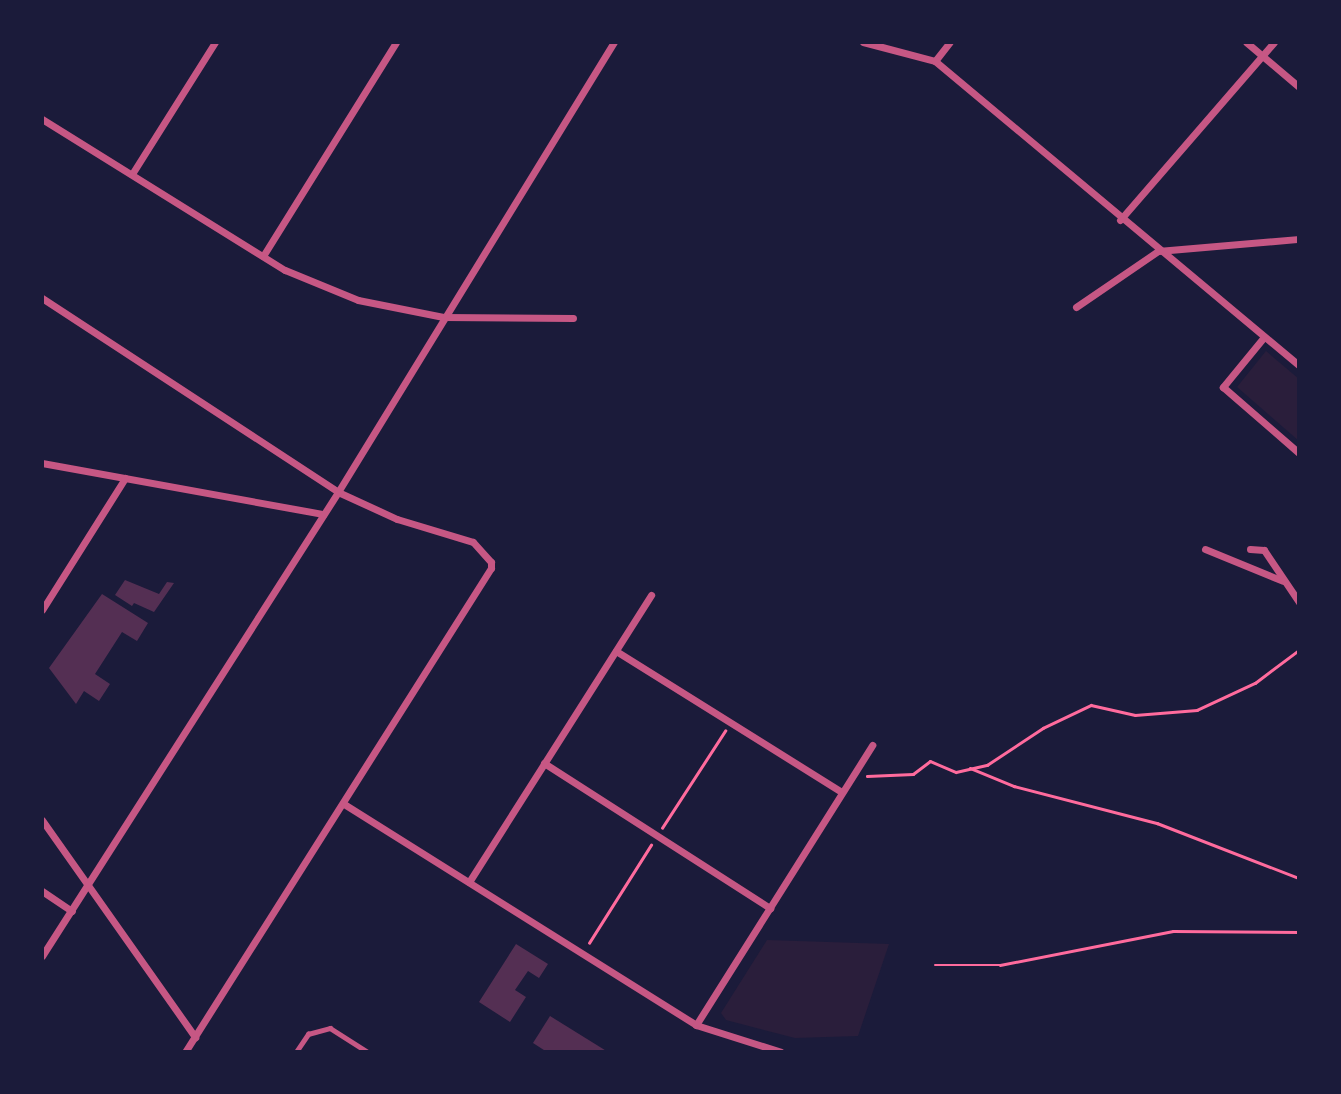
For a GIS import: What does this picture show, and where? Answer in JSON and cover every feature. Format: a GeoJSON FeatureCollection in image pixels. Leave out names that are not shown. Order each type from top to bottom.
{"type":"FeatureCollection","features":[{"type":"Feature","properties":{"kind":"street"},"geometry":{"type":"LineString","coordinates":[[132,174],[215,42]]}},
{"type":"Feature","properties":{"kind":"street"},"geometry":{"type":"LineString","coordinates":[[263,256],[396,42]]}},
{"type":"Feature","properties":{"kind":"street"},"geometry":{"type":"LineString","coordinates":[[42,956],[338,492],[614,42]]}},
{"type":"Feature","properties":{"kind":"street"},"geometry":{"type":"LineString","coordinates":[[863,42],[935,61],[1120,220],[1299,365]]}},
{"type":"Feature","properties":{"kind":"street"},"geometry":{"type":"LineString","coordinates":[[935,61],[950,42]]}},
{"type":"Feature","properties":{"kind":"street"},"geometry":{"type":"LineString","coordinates":[[1245,42],[1299,87]]}},
{"type":"Feature","properties":{"kind":"street"},"geometry":{"type":"LineString","coordinates":[[1120,220],[1274,42]]}},
{"type":"Feature","properties":{"kind":"street"},"geometry":{"type":"LineString","coordinates":[[42,119],[263,256],[358,300],[443,317],[573,318]]}},
{"type":"Feature","properties":{"kind":"street"},"geometry":{"type":"LineString","coordinates":[[1076,307],[1158,251],[1299,239]]}},
{"type":"Feature","properties":{"kind":"street"},"geometry":{"type":"LineString","coordinates":[[42,299],[338,492],[415,525],[473,542],[489,556],[491,568],[185,1052]]}},
{"type":"Feature","properties":{"kind":"street"},"geometry":{"type":"LineString","coordinates":[[1264,337],[1223,387],[1299,453]]}},
{"type":"Feature","properties":{"kind":"street"},"geometry":{"type":"LineString","coordinates":[[42,463],[323,514]]}},
{"type":"Feature","properties":{"kind":"street"},"geometry":{"type":"LineString","coordinates":[[42,610],[125,478]]}},
{"type":"Feature","properties":{"kind":"street"},"geometry":{"type":"LineString","coordinates":[[1205,548],[1283,581]]}},
{"type":"Feature","properties":{"kind":"street"},"geometry":{"type":"LineString","coordinates":[[1250,549],[1264,551],[1299,602]]}},
{"type":"Feature","properties":{"kind":"street"},"geometry":{"type":"LineString","coordinates":[[469,882],[651,596]]}},
{"type":"Feature","properties":{"kind":"street"},"geometry":{"type":"LineString","coordinates":[[616,651],[842,792]]}},
{"type":"Feature","properties":{"kind":"street"},"geometry":{"type":"LineString","coordinates":[[696,1025],[872,745]]}},
{"type":"Feature","properties":{"kind":"street"},"geometry":{"type":"LineString","coordinates":[[544,763],[770,908]]}},
{"type":"Feature","properties":{"kind":"street"},"geometry":{"type":"LineString","coordinates":[[344,804],[696,1025],[781,1052]]}},
{"type":"Feature","properties":{"kind":"street"},"geometry":{"type":"LineString","coordinates":[[42,820],[195,1037]]}},
{"type":"Feature","properties":{"kind":"street"},"geometry":{"type":"LineString","coordinates":[[42,891],[72,911]]}},
{"type":"Feature","properties":{"kind":"lane"},"geometry":{"type":"LineString","coordinates":[[296,1052],[308,1034],[330,1028],[368,1052]]}},
{"type":"Feature","properties":{"kind":"path"},"geometry":{"type":"LineString","coordinates":[[853,774],[886,778],[913,774],[930,761],[956,772],[987,765],[1043,728],[1091,705],[1135,715],[1197,710],[1255,683],[1299,650]]}},
{"type":"Feature","properties":{"kind":"path"},"geometry":{"type":"LineString","coordinates":[[970,768],[1014,786],[1157,823],[1299,878]]}},
{"type":"Feature","properties":{"kind":"path"},"geometry":{"type":"LineString","coordinates":[[935,965],[1000,965],[1172,931],[1299,932]]}},
{"type":"Feature","properties":{"kind":"shaded area"},"geometry":{"type":"Polygon","coordinates":[[[1266,351],[1299,379],[1299,441],[1237,387],[1266,351]]]}},
{"type":"Feature","properties":{"kind":"shaded area"},"geometry":{"type":"Polygon","coordinates":[[[767,940],[889,944],[858,1036],[795,1038],[726,1020],[721,1013],[767,940]]]}},
{"type":"Feature","properties":{"kind":"building"},"geometry":{"type":"Polygon","coordinates":[[[125,580],[159,594],[167,582],[174,583],[154,612],[134,603],[132,606],[115,595],[125,580]]]}},
{"type":"Feature","properties":{"kind":"building"},"geometry":{"type":"Polygon","coordinates":[[[102,594],[148,623],[137,641],[122,632],[95,674],[110,684],[99,701],[84,691],[76,704],[49,668],[102,594]]]}},
{"type":"Feature","properties":{"kind":"building"},"geometry":{"type":"Polygon","coordinates":[[[516,944],[548,964],[539,978],[528,971],[515,990],[526,997],[510,1022],[479,1002],[516,944]]]}},
{"type":"Feature","properties":{"kind":"building"},"geometry":{"type":"Polygon","coordinates":[[[550,1016],[608,1052],[547,1052],[533,1043],[550,1016]]]}}]}
